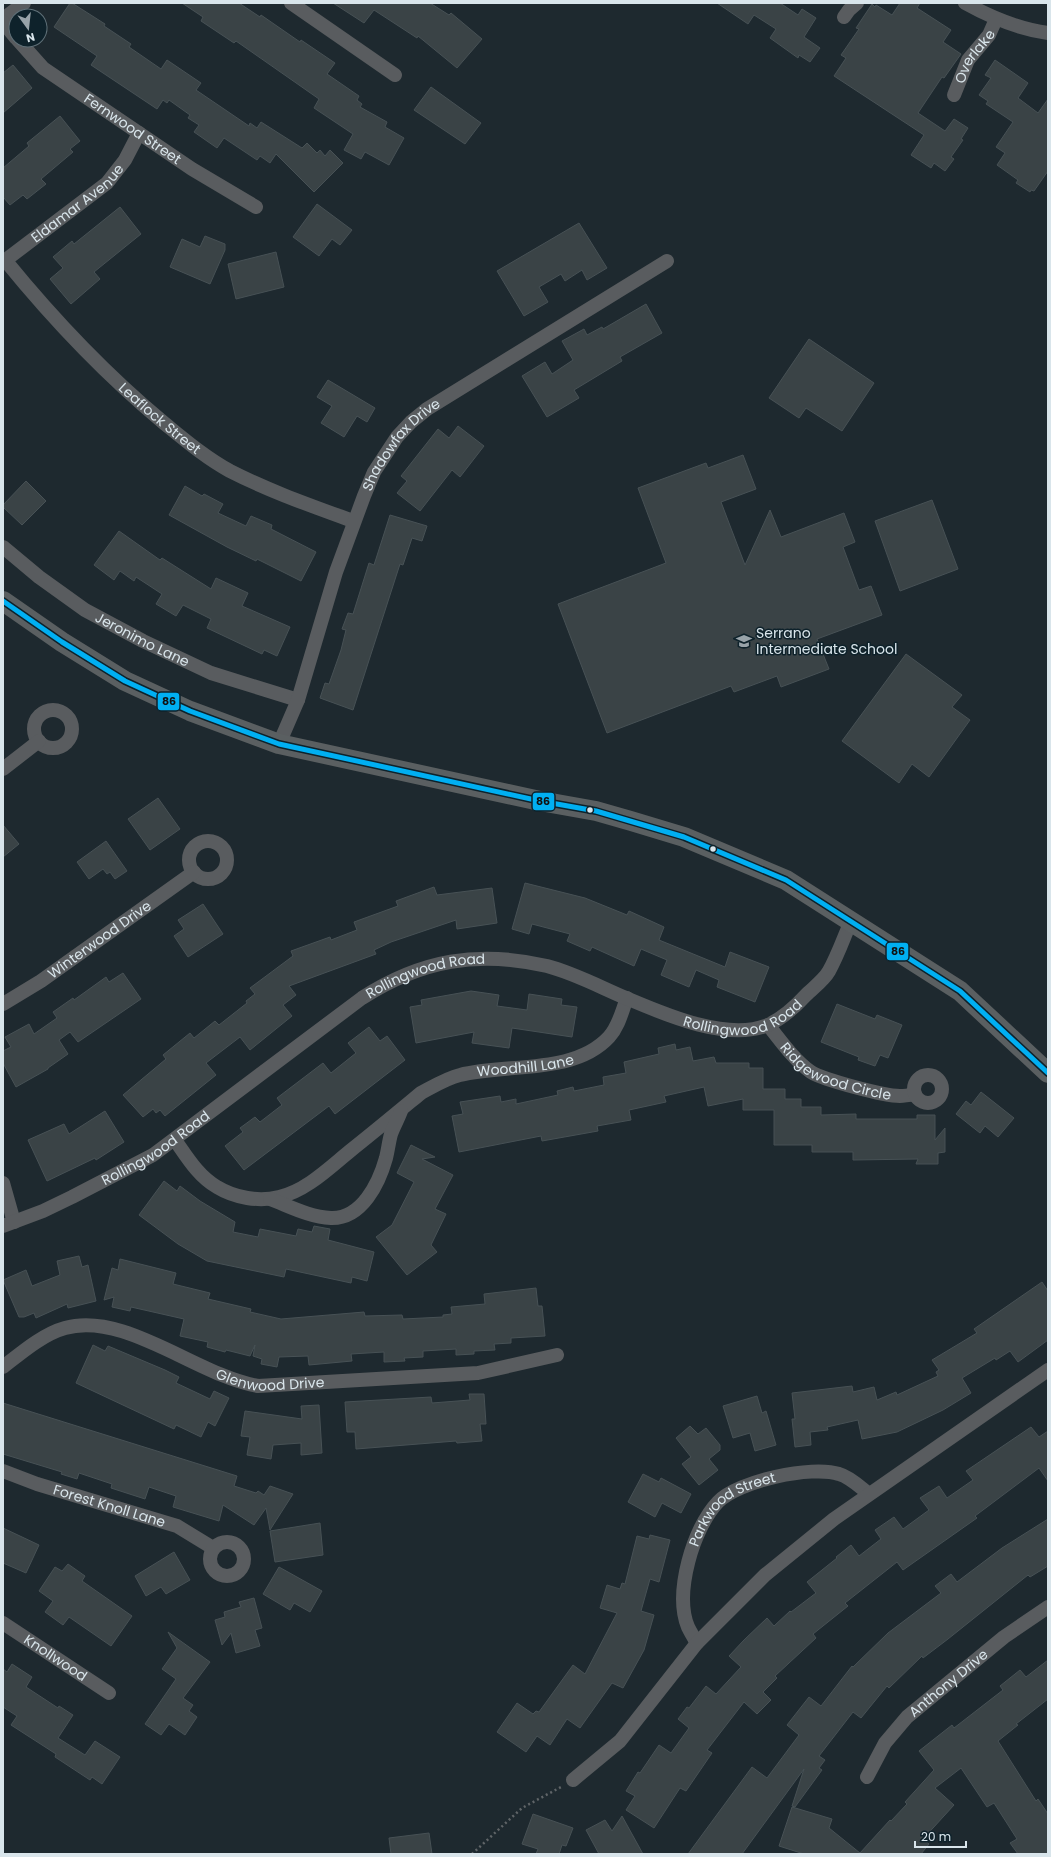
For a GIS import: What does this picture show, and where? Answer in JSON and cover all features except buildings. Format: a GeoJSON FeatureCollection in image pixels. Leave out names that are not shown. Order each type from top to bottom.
{"type":"FeatureCollection","features":[{"type":"Feature","properties":{"kind":"main road"},"geometry":{"type":"LineString","coordinates":[[3,601],[62,642],[125,681],[190,711],[279,744],[596,812],[663,831],[717,850],[786,880],[960,990],[1048,1073]]}},
{"type":"Feature","properties":{"kind":"street"},"geometry":{"type":"LineString","coordinates":[[3,21],[24,3]]}},
{"type":"Feature","properties":{"kind":"street"},"geometry":{"type":"LineString","coordinates":[[291,3],[395,75]]}},
{"type":"Feature","properties":{"kind":"street"},"geometry":{"type":"LineString","coordinates":[[844,17],[849,10],[858,3]]}},
{"type":"Feature","properties":{"kind":"street","name":"Overlake"},"geometry":{"type":"LineString","coordinates":[[965,3],[1009,24],[1033,31],[1048,33]]}},
{"type":"Feature","properties":{"kind":"street","name":"Overlake"},"geometry":{"type":"LineString","coordinates":[[954,95],[968,60],[989,35],[996,19]]}},
{"type":"Feature","properties":{"kind":"street","name":"Fernwood Street"},"geometry":{"type":"LineString","coordinates":[[25,48],[43,68],[139,132],[192,170],[256,206]]}},
{"type":"Feature","properties":{"kind":"street","name":"Eldamar Avenue"},"geometry":{"type":"LineString","coordinates":[[4,261],[107,183],[125,160],[139,132]]}},
{"type":"Feature","properties":{"kind":"street","name":"Leaflock Street"},"geometry":{"type":"LineString","coordinates":[[4,261],[58,323],[102,367],[141,404],[206,456],[230,471],[290,498],[353,521]]}},
{"type":"Feature","properties":{"kind":"street","name":"Shadowfax Drive"},"geometry":{"type":"LineString","coordinates":[[279,744],[298,700],[353,521],[374,472],[397,437],[411,422],[428,409],[507,358],[667,261]]}},
{"type":"Feature","properties":{"kind":"street","name":"Jeronimo Lane"},"geometry":{"type":"LineString","coordinates":[[3,547],[39,577],[85,610],[143,641],[211,673],[298,700]]}},
{"type":"Feature","properties":{"kind":"street"},"geometry":{"type":"LineString","coordinates":[[3,768],[39,741]]}},
{"type":"Feature","properties":{"kind":"street","name":"Winterwood Drive"},"geometry":{"type":"LineString","coordinates":[[3,1004],[41,981],[194,872]]}},
{"type":"Feature","properties":{"kind":"street","name":"Rollingwood Road"},"geometry":{"type":"LineString","coordinates":[[9,1224],[43,1211],[102,1183],[153,1155],[175,1140],[362,998],[379,987],[436,964],[482,958],[528,962],[568,972],[671,1016],[700,1025],[730,1029],[758,1028],[768,1025],[786,1014],[828,972],[851,921]]}},
{"type":"Feature","properties":{"kind":"street","name":"Woodhill Lane"},"geometry":{"type":"LineString","coordinates":[[175,1140],[194,1167],[216,1187],[230,1194],[242,1197],[270,1199],[280,1197],[315,1179],[421,1093],[460,1075],[574,1059],[594,1050],[610,1036],[619,1022],[627,998]]}},
{"type":"Feature","properties":{"kind":"street","name":"Ridgewood Circle"},"geometry":{"type":"LineString","coordinates":[[768,1025],[795,1058],[812,1072],[826,1078],[886,1094],[899,1096],[915,1094]]}},
{"type":"Feature","properties":{"kind":"street","name":"Woodhill Lane"},"geometry":{"type":"LineString","coordinates":[[270,1199],[318,1216],[340,1218],[353,1213],[368,1197],[375,1184],[386,1159],[391,1134],[402,1109]]}},
{"type":"Feature","properties":{"kind":"street"},"geometry":{"type":"LineString","coordinates":[[3,1184],[9,1224]]}},
{"type":"Feature","properties":{"kind":"street","name":"Glenwood Drive"},"geometry":{"type":"LineString","coordinates":[[3,1367],[44,1338],[64,1328],[78,1325],[119,1330],[231,1379],[258,1386],[478,1373],[558,1355]]}},
{"type":"Feature","properties":{"kind":"street"},"geometry":{"type":"LineString","coordinates":[[573,1780],[620,1741],[697,1643],[766,1575],[834,1519],[1048,1370]]}},
{"type":"Feature","properties":{"kind":"street","name":"Forest Knoll Lane"},"geometry":{"type":"LineString","coordinates":[[3,1471],[37,1484],[177,1526],[213,1548]]}},
{"type":"Feature","properties":{"kind":"street","name":"Parkwood Street"},"geometry":{"type":"LineString","coordinates":[[697,1643],[688,1626],[684,1606],[689,1554],[706,1517],[719,1501],[739,1489],[781,1475],[827,1471],[846,1476],[869,1494]]}},
{"type":"Feature","properties":{"kind":"street","name":"Anthony Drive"},"geometry":{"type":"LineString","coordinates":[[867,1776],[885,1743],[908,1717],[1004,1637],[1048,1607]]}},
{"type":"Feature","properties":{"kind":"street","name":"Knollwood"},"geometry":{"type":"LineString","coordinates":[[3,1623],[109,1693]]}},
{"type":"Feature","properties":{"kind":"path"},"geometry":{"type":"LineString","coordinates":[[472,1854],[522,1808],[573,1780]]}},
{"type":"Feature","properties":{"kind":"transit line","name":"86"},"geometry":{"type":"LineString","coordinates":[[3,601],[62,642],[125,681],[190,711],[279,744],[540,801],[596,811],[684,837],[786,880],[960,991],[1048,1073]]}},
{"type":"Feature","properties":{"kind":"place","name":"Serrano Intermediate School"},"geometry":{"type":"Point","coordinates":[744,641]}}]}
